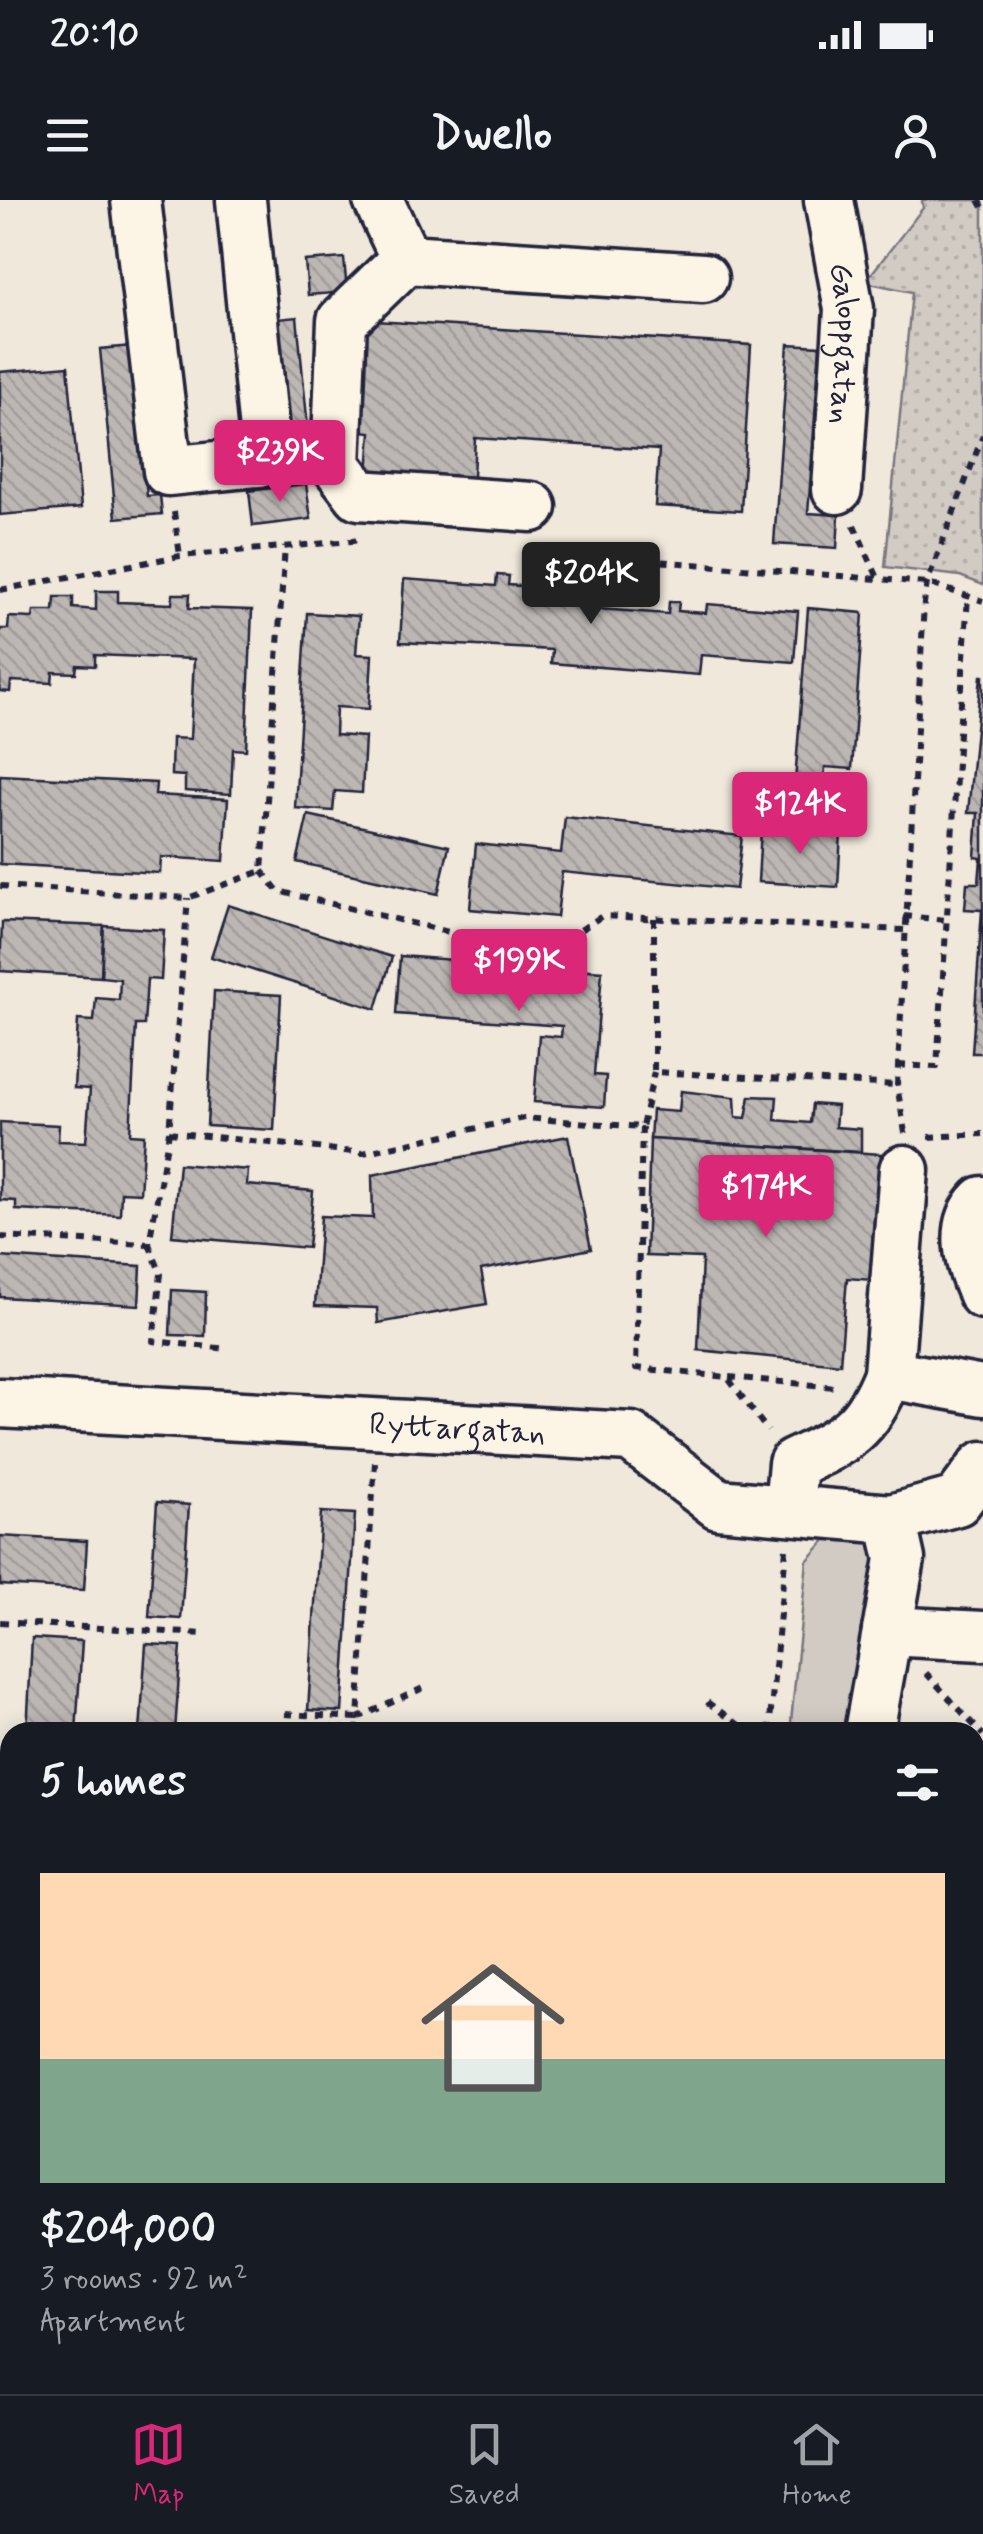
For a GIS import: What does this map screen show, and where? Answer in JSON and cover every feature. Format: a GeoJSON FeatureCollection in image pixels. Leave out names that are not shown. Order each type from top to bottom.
{"type":"FeatureCollection","features":[{"type":"Feature","properties":{"kind":"street"},"geometry":{"type":"LineString","coordinates":[[136,200],[168,471],[267,461],[241,200]]}},
{"type":"Feature","properties":{"kind":"street"},"geometry":{"type":"LineString","coordinates":[[378,200],[406,259]]}},
{"type":"Feature","properties":{"kind":"street","name":"Galoppgatan"},"geometry":{"type":"LineString","coordinates":[[828,200],[849,309],[837,489]]}},
{"type":"Feature","properties":{"kind":"street"},"geometry":{"type":"LineString","coordinates":[[532,529],[359,495],[336,465],[342,321],[406,259],[704,278]]}},
{"type":"Feature","properties":{"kind":"street"},"geometry":{"type":"LineString","coordinates":[[791,1486],[844,1441],[882,1389],[905,1155]]}},
{"type":"Feature","properties":{"kind":"street"},"geometry":{"type":"LineString","coordinates":[[983,1201],[972,1212],[968,1250],[983,1294]]}},
{"type":"Feature","properties":{"kind":"street"},"geometry":{"type":"LineString","coordinates":[[882,1389],[983,1391]]}},
{"type":"Feature","properties":{"kind":"street","name":"Ryttargatan"},"geometry":{"type":"LineString","coordinates":[[0,1403],[378,1426],[631,1436],[718,1504],[791,1486],[891,1519],[957,1501],[983,1466]]}},
{"type":"Feature","properties":{"kind":"street"},"geometry":{"type":"LineString","coordinates":[[871,1722],[900,1559],[891,1519]]}},
{"type":"Feature","properties":{"kind":"street"},"geometry":{"type":"LineString","coordinates":[[887,1632],[983,1636]]}},
{"type":"Feature","properties":{"kind":"path"},"geometry":{"type":"LineString","coordinates":[[980,200],[983,207]]}},
{"type":"Feature","properties":{"kind":"path"},"geometry":{"type":"LineString","coordinates":[[905,1155],[897,1085],[904,916],[927,582],[983,434]]}},
{"type":"Feature","properties":{"kind":"path"},"geometry":{"type":"LineString","coordinates":[[837,489],[879,579]]}},
{"type":"Feature","properties":{"kind":"path"},"geometry":{"type":"LineString","coordinates":[[532,529],[879,579],[927,582],[983,601]]}},
{"type":"Feature","properties":{"kind":"path"},"geometry":{"type":"LineString","coordinates":[[0,590],[180,556],[378,538]]}},
{"type":"Feature","properties":{"kind":"path"},"geometry":{"type":"LineString","coordinates":[[285,546],[262,872],[278,891],[457,934],[568,938],[602,916],[904,930]]}},
{"type":"Feature","properties":{"kind":"path"},"geometry":{"type":"LineString","coordinates":[[898,1065],[937,1067],[968,596]]}},
{"type":"Feature","properties":{"kind":"path"},"geometry":{"type":"LineString","coordinates":[[0,886],[188,898],[262,872]]}},
{"type":"Feature","properties":{"kind":"path"},"geometry":{"type":"LineString","coordinates":[[188,898],[169,1132],[149,1244],[160,1274],[153,1340],[228,1349]]}},
{"type":"Feature","properties":{"kind":"path"},"geometry":{"type":"LineString","coordinates":[[904,916],[946,920]]}},
{"type":"Feature","properties":{"kind":"path"},"geometry":{"type":"LineString","coordinates":[[654,918],[654,1072],[642,1127],[636,1368],[882,1389]]}},
{"type":"Feature","properties":{"kind":"path"},"geometry":{"type":"LineString","coordinates":[[654,1072],[897,1085]]}},
{"type":"Feature","properties":{"kind":"path"},"geometry":{"type":"LineString","coordinates":[[169,1132],[364,1153],[524,1118],[642,1127]]}},
{"type":"Feature","properties":{"kind":"path"},"geometry":{"type":"LineString","coordinates":[[0,1238],[149,1244]]}},
{"type":"Feature","properties":{"kind":"path"},"geometry":{"type":"LineString","coordinates":[[727,1377],[791,1486],[770,1722]]}},
{"type":"Feature","properties":{"kind":"path"},"geometry":{"type":"LineString","coordinates":[[358,1722],[378,1426]]}},
{"type":"Feature","properties":{"kind":"path"},"geometry":{"type":"LineString","coordinates":[[0,1630],[0,1622],[203,1634]]}},
{"type":"Feature","properties":{"kind":"path"},"geometry":{"type":"LineString","coordinates":[[887,1632],[971,1722]]}},
{"type":"Feature","properties":{"kind":"path"},"geometry":{"type":"LineString","coordinates":[[286,1714],[358,1718],[423,1688]]}},
{"type":"Feature","properties":{"kind":"path"},"geometry":{"type":"LineString","coordinates":[[707,1702],[735,1722]]}},
{"type":"Feature","properties":{"kind":"shaded area"},"geometry":{"type":"Polygon","coordinates":[[[922,200],[983,200],[983,585],[960,576],[885,567],[912,292],[865,282],[923,208],[922,200]]]}},
{"type":"Feature","properties":{"kind":"shaded area"},"geometry":{"type":"Polygon","coordinates":[[[827,1539],[869,1540],[883,1575],[861,1722],[791,1722],[807,1561],[827,1539]]]}},
{"type":"Feature","properties":{"kind":"building"},"geometry":{"type":"Polygon","coordinates":[[[344,258],[347,292],[308,295],[305,261],[344,258]]]}},
{"type":"Feature","properties":{"kind":"building"},"geometry":{"type":"Polygon","coordinates":[[[297,317],[313,478],[281,480],[266,320],[297,317]]]}},
{"type":"Feature","properties":{"kind":"building"},"geometry":{"type":"Polygon","coordinates":[[[359,320],[751,345],[741,511],[655,506],[659,450],[475,438],[472,495],[367,488],[371,432],[352,430],[359,320]]]}},
{"type":"Feature","properties":{"kind":"building"},"geometry":{"type":"Polygon","coordinates":[[[788,344],[820,346],[808,513],[839,515],[837,548],[774,544],[788,344]]]}},
{"type":"Feature","properties":{"kind":"building"},"geometry":{"type":"Polygon","coordinates":[[[132,346],[147,496],[160,495],[162,514],[116,518],[100,349],[132,346]]]}},
{"type":"Feature","properties":{"kind":"building"},"geometry":{"type":"Polygon","coordinates":[[[68,366],[81,508],[0,515],[0,372],[68,366]]]}},
{"type":"Feature","properties":{"kind":"building"},"geometry":{"type":"Polygon","coordinates":[[[306,484],[311,519],[253,526],[249,491],[306,484]]]}},
{"type":"Feature","properties":{"kind":"building"},"geometry":{"type":"Polygon","coordinates":[[[497,575],[509,576],[508,585],[547,588],[547,583],[566,583],[565,596],[600,599],[599,609],[668,614],[669,602],[679,602],[678,611],[690,612],[706,613],[707,604],[798,611],[794,662],[701,655],[699,675],[551,663],[552,650],[400,642],[404,579],[496,586],[497,575]]]}},
{"type":"Feature","properties":{"kind":"building"},"geometry":{"type":"Polygon","coordinates":[[[96,591],[118,591],[118,602],[172,604],[173,594],[190,594],[189,608],[252,610],[246,750],[233,749],[231,794],[185,791],[185,776],[171,775],[172,738],[190,739],[194,659],[95,655],[95,666],[77,665],[76,673],[53,672],[52,683],[11,681],[10,692],[0,691],[0,629],[8,629],[9,617],[33,618],[34,611],[54,611],[55,597],[73,597],[73,608],[96,610],[96,591]]]}},
{"type":"Feature","properties":{"kind":"building"},"geometry":{"type":"Polygon","coordinates":[[[808,608],[863,613],[852,769],[825,767],[824,784],[795,782],[808,608]]]}},
{"type":"Feature","properties":{"kind":"building"},"geometry":{"type":"Polygon","coordinates":[[[307,613],[359,616],[356,654],[372,655],[369,709],[336,707],[335,735],[365,737],[362,793],[335,791],[333,811],[295,808],[307,613]]]}},
{"type":"Feature","properties":{"kind":"building"},"geometry":{"type":"Polygon","coordinates":[[[981,676],[983,1053],[972,1053],[982,910],[965,909],[967,883],[979,883],[981,858],[975,857],[978,813],[968,813],[981,676]]]}},
{"type":"Feature","properties":{"kind":"building"},"geometry":{"type":"Polygon","coordinates":[[[0,775],[156,783],[155,795],[228,799],[224,861],[161,857],[160,873],[0,864],[0,775]]]}},
{"type":"Feature","properties":{"kind":"building"},"geometry":{"type":"Polygon","coordinates":[[[308,815],[449,846],[438,894],[297,862],[308,815]]]}},
{"type":"Feature","properties":{"kind":"building"},"geometry":{"type":"Polygon","coordinates":[[[565,817],[742,836],[736,889],[562,872],[557,917],[470,909],[476,844],[561,853],[565,817]]]}},
{"type":"Feature","properties":{"kind":"building"},"geometry":{"type":"Polygon","coordinates":[[[761,828],[841,832],[838,887],[758,882],[761,828]]]}},
{"type":"Feature","properties":{"kind":"building"},"geometry":{"type":"Polygon","coordinates":[[[228,905],[392,957],[376,1009],[211,957],[228,905]]]}},
{"type":"Feature","properties":{"kind":"building"},"geometry":{"type":"Polygon","coordinates":[[[2,922],[104,926],[101,977],[0,971],[2,922]]]}},
{"type":"Feature","properties":{"kind":"building"},"geometry":{"type":"Polygon","coordinates":[[[104,926],[164,930],[161,980],[147,979],[144,1025],[136,1025],[130,1134],[144,1135],[140,1193],[121,1192],[120,1215],[16,1210],[16,1201],[0,1200],[0,1122],[59,1125],[58,1141],[86,1142],[90,1089],[74,1088],[78,1020],[94,1021],[96,998],[119,1000],[120,979],[101,977],[104,926]]]}},
{"type":"Feature","properties":{"kind":"building"},"geometry":{"type":"Polygon","coordinates":[[[400,956],[602,971],[594,1075],[606,1076],[604,1107],[534,1102],[539,1035],[561,1037],[562,1026],[396,1014],[400,956]]]}},
{"type":"Feature","properties":{"kind":"building"},"geometry":{"type":"Polygon","coordinates":[[[214,991],[281,995],[274,1130],[207,1126],[214,991]]]}},
{"type":"Feature","properties":{"kind":"building"},"geometry":{"type":"Polygon","coordinates":[[[681,1091],[735,1097],[736,1117],[746,1118],[750,1096],[777,1097],[775,1120],[810,1123],[812,1104],[837,1106],[835,1127],[861,1129],[861,1152],[650,1139],[652,1110],[679,1112],[681,1091]]]}},
{"type":"Feature","properties":{"kind":"building"},"geometry":{"type":"Polygon","coordinates":[[[568,1136],[591,1249],[481,1270],[487,1304],[378,1323],[377,1308],[315,1306],[321,1216],[373,1218],[372,1175],[568,1136]]]}},
{"type":"Feature","properties":{"kind":"building"},"geometry":{"type":"Polygon","coordinates":[[[650,1139],[881,1154],[872,1280],[847,1278],[840,1364],[698,1350],[702,1258],[646,1256],[650,1139]]]}},
{"type":"Feature","properties":{"kind":"building"},"geometry":{"type":"Polygon","coordinates":[[[179,1164],[248,1170],[247,1185],[313,1191],[308,1248],[172,1236],[179,1164]]]}},
{"type":"Feature","properties":{"kind":"building"},"geometry":{"type":"Polygon","coordinates":[[[0,1257],[141,1266],[139,1305],[0,1297],[0,1257]]]}},
{"type":"Feature","properties":{"kind":"building"},"geometry":{"type":"Polygon","coordinates":[[[172,1290],[206,1292],[205,1336],[170,1335],[172,1290]]]}},
{"type":"Feature","properties":{"kind":"building"},"geometry":{"type":"Polygon","coordinates":[[[157,1502],[189,1505],[181,1619],[149,1617],[157,1502]]]}},
{"type":"Feature","properties":{"kind":"building"},"geometry":{"type":"Polygon","coordinates":[[[321,1512],[355,1514],[342,1712],[308,1710],[321,1512]]]}},
{"type":"Feature","properties":{"kind":"building"},"geometry":{"type":"Polygon","coordinates":[[[0,1536],[87,1541],[84,1590],[0,1585],[0,1536]]]}},
{"type":"Feature","properties":{"kind":"building"},"geometry":{"type":"Polygon","coordinates":[[[32,1638],[82,1641],[77,1722],[28,1722],[32,1638]]]}},
{"type":"Feature","properties":{"kind":"building"},"geometry":{"type":"Polygon","coordinates":[[[146,1644],[181,1646],[176,1722],[141,1722],[146,1644]]]}}]}
